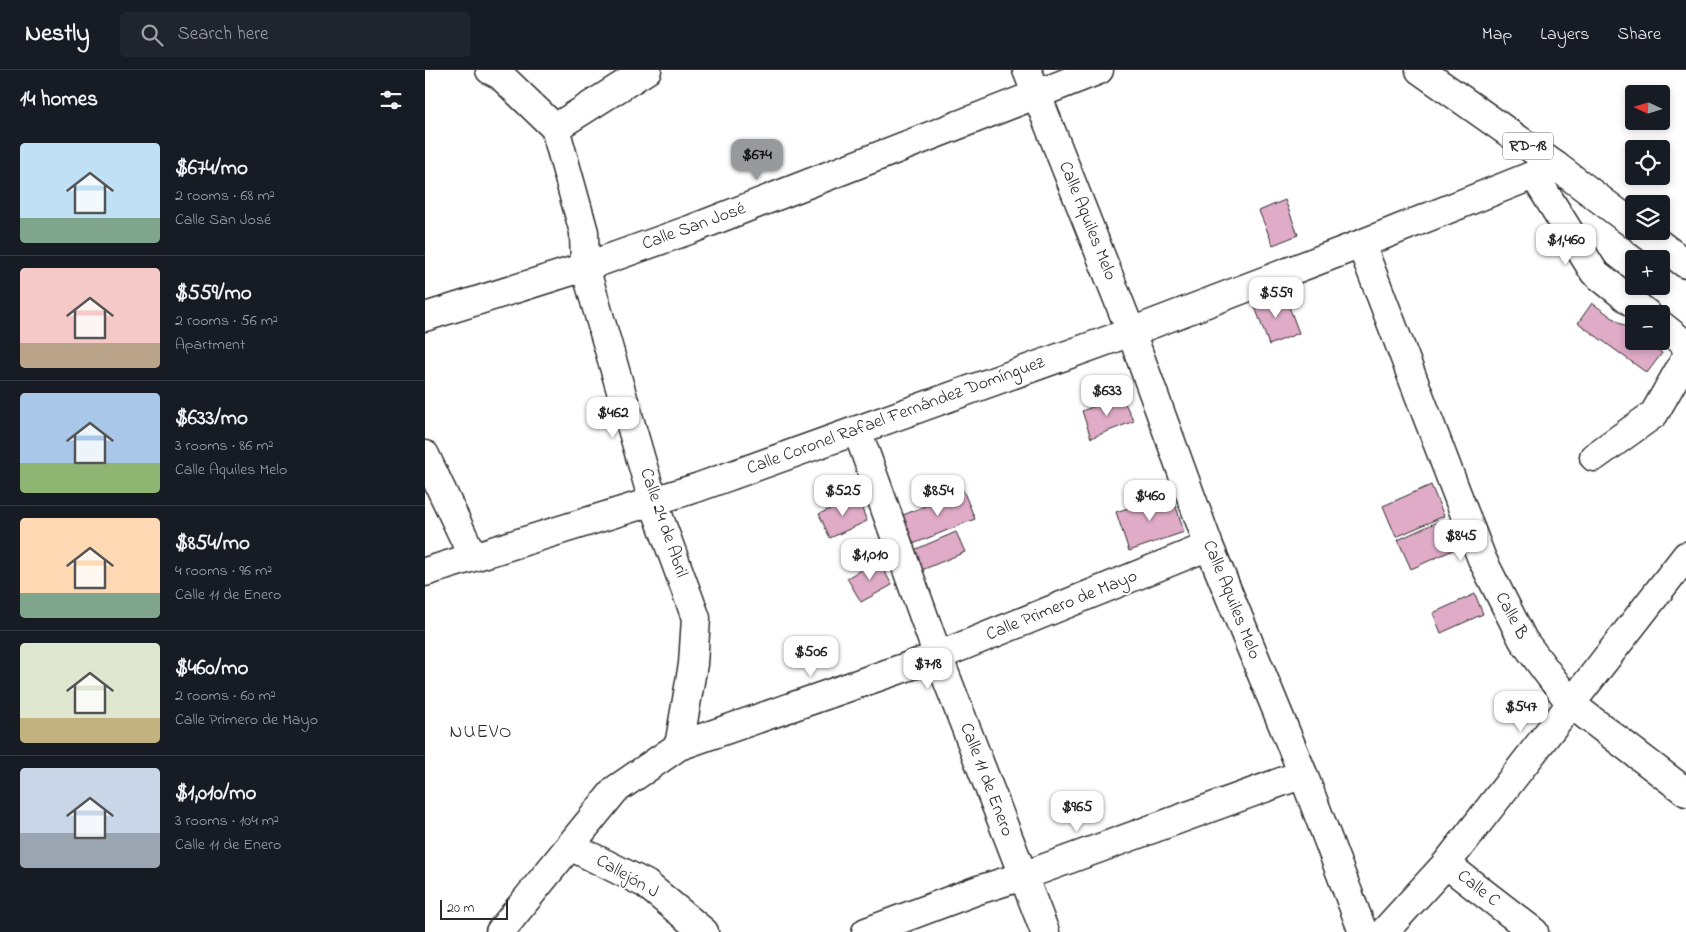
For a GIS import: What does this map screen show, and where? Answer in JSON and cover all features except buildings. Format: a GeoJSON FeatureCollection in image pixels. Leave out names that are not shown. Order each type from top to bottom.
{"type":"FeatureCollection","features":[{"type":"Feature","properties":{"kind":"street"},"geometry":{"type":"LineString","coordinates":[[497,72],[555,128],[647,70]]}},
{"type":"Feature","properties":{"kind":"street","name":"Calle Aquiles Melo"},"geometry":{"type":"LineString","coordinates":[[1027,70],[1131,332],[1209,546],[1303,774],[1363,932]]}},
{"type":"Feature","properties":{"kind":"street","name":"Calle San José"},"geometry":{"type":"LineString","coordinates":[[425,317],[585,266],[692,229],[1037,96],[1099,70]]}},
{"type":"Feature","properties":{"kind":"street","name":"RD-18"},"geometry":{"type":"LineString","coordinates":[[1421,70],[1545,170],[1625,219]]}},
{"type":"Feature","properties":{"kind":"street","name":"Calle 24 de Abril"},"geometry":{"type":"LineString","coordinates":[[555,128],[584,232],[585,266],[653,501],[696,618],[693,664],[679,746]]}},
{"type":"Feature","properties":{"kind":"street"},"geometry":{"type":"LineString","coordinates":[[1545,170],[1594,272],[1636,305]]}},
{"type":"Feature","properties":{"kind":"street","name":"Calle Coronel Rafael Fernández Domínguez"},"geometry":{"type":"LineString","coordinates":[[425,572],[653,501],[1131,332],[1361,244],[1545,170]]}},
{"type":"Feature","properties":{"kind":"street"},"geometry":{"type":"LineString","coordinates":[[1654,240],[1686,264]]}},
{"type":"Feature","properties":{"kind":"street","name":"Calle B"},"geometry":{"type":"LineString","coordinates":[[1361,244],[1482,559],[1523,640],[1571,704],[1686,792]]}},
{"type":"Feature","properties":{"kind":"street"},"geometry":{"type":"LineString","coordinates":[[1670,332],[1686,345]]}},
{"type":"Feature","properties":{"kind":"street"},"geometry":{"type":"LineString","coordinates":[[1594,457],[1654,414],[1686,358]]}},
{"type":"Feature","properties":{"kind":"street","name":"Calle 11 de Enero"},"geometry":{"type":"LineString","coordinates":[[857,430],[938,656],[1045,932]]}},
{"type":"Feature","properties":{"kind":"street"},"geometry":{"type":"LineString","coordinates":[[425,455],[473,557]]}},
{"type":"Feature","properties":{"kind":"street","name":"Calle Primero de Mayo"},"geometry":{"type":"LineString","coordinates":[[500,932],[615,790],[679,746],[938,656],[1209,546]]}},
{"type":"Feature","properties":{"kind":"street"},"geometry":{"type":"LineString","coordinates":[[1384,932],[1446,864],[1686,556]]}},
{"type":"Feature","properties":{"kind":"street"},"geometry":{"type":"LineString","coordinates":[[866,932],[1303,774]]}},
{"type":"Feature","properties":{"kind":"street","name":"Callejón J"},"geometry":{"type":"LineString","coordinates":[[570,846],[646,884],[705,932]]}},
{"type":"Feature","properties":{"kind":"street","name":"Calle C"},"geometry":{"type":"LineString","coordinates":[[1446,864],[1534,932]]}},
{"type":"Feature","properties":{"kind":"district","name":"NUEVO"},"geometry":{"type":"Point","coordinates":[481,732]}}]}
